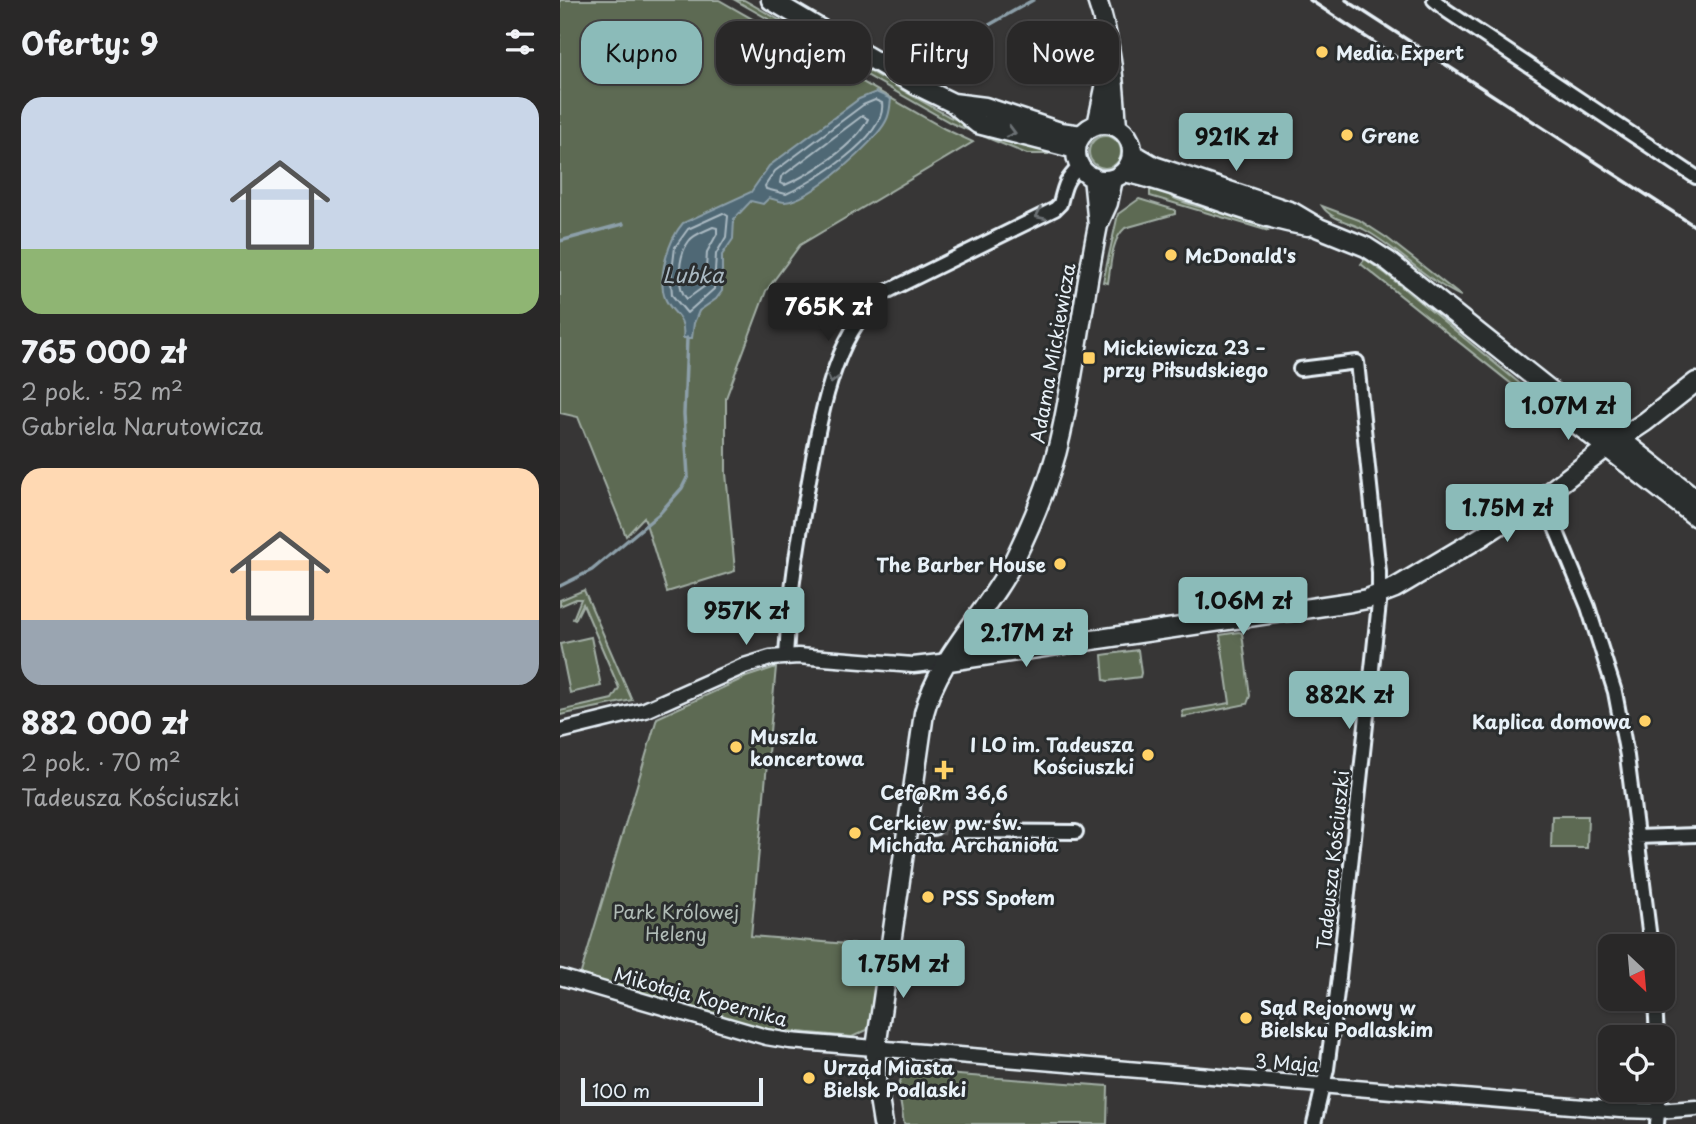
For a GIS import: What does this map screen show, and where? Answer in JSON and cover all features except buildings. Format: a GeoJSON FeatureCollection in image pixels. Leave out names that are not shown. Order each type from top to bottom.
{"type":"FeatureCollection","features":[{"type":"Feature","properties":{"kind":"main road"},"geometry":{"type":"LineString","coordinates":[[771,0],[918,86],[953,103],[985,107],[1060,132],[1106,180],[1119,175],[1150,177],[1281,222],[1319,228]]}},
{"type":"Feature","properties":{"kind":"main road"},"geometry":{"type":"LineString","coordinates":[[1097,0],[1104,21]]}},
{"type":"Feature","properties":{"kind":"main road"},"geometry":{"type":"LineString","coordinates":[[1083,157],[1097,125],[1106,84]]}},
{"type":"Feature","properties":{"kind":"main road"},"geometry":{"type":"LineString","coordinates":[[1115,84],[1117,127]]}},
{"type":"Feature","properties":{"kind":"main road"},"geometry":{"type":"LineString","coordinates":[[1097,125],[1117,127],[1127,135],[1132,153],[1154,166],[1292,212],[1319,228],[1366,247],[1388,261],[1569,405],[1579,426],[1651,464],[1696,499]]}},
{"type":"Feature","properties":{"kind":"main road"},"geometry":{"type":"LineString","coordinates":[[1119,175],[1132,153]]}},
{"type":"Feature","properties":{"kind":"main road","name":"Adama Mickiewicza"},"geometry":{"type":"LineString","coordinates":[[1083,157],[1098,225]]}},
{"type":"Feature","properties":{"kind":"main road","name":"Adama Mickiewicza"},"geometry":{"type":"LineString","coordinates":[[883,1124],[876,1080],[876,1048],[928,699],[949,661],[1014,561],[1049,473],[1061,435],[1098,225],[1119,175]]}},
{"type":"Feature","properties":{"kind":"main road"},"geometry":{"type":"LineString","coordinates":[[949,661],[1351,602],[1380,595],[1470,544],[1540,499],[1696,382]]}},
{"type":"Feature","properties":{"kind":"main road"},"geometry":{"type":"LineString","coordinates":[[1645,422],[1644,443],[1651,464]]}},
{"type":"Feature","properties":{"kind":"main road"},"geometry":{"type":"LineString","coordinates":[[1612,443],[1696,516]]}},
{"type":"Feature","properties":{"kind":"street"},"geometry":{"type":"LineString","coordinates":[[1434,0],[1447,12],[1696,177]]}},
{"type":"Feature","properties":{"kind":"street"},"geometry":{"type":"LineString","coordinates":[[786,656],[792,573],[815,445],[835,367],[856,326],[874,301],[886,292],[1055,209],[1060,204],[1066,180],[1083,157]]}},
{"type":"Feature","properties":{"kind":"street","name":"Tadeusza Kościuszki"},"geometry":{"type":"LineString","coordinates":[[1300,369],[1357,362],[1380,595],[1340,964],[1323,1084],[1314,1124]]}},
{"type":"Feature","properties":{"kind":"street"},"geometry":{"type":"LineString","coordinates":[[1540,499],[1550,515],[1605,655],[1624,735],[1649,934]]}},
{"type":"Feature","properties":{"kind":"street"},"geometry":{"type":"LineString","coordinates":[[560,731],[645,710],[744,666],[786,656],[913,665],[949,661]]}},
{"type":"Feature","properties":{"kind":"street"},"geometry":{"type":"LineString","coordinates":[[908,825],[934,828]]}},
{"type":"Feature","properties":{"kind":"street"},"geometry":{"type":"LineString","coordinates":[[959,831],[1076,832]]}},
{"type":"Feature","properties":{"kind":"street"},"geometry":{"type":"LineString","coordinates":[[1637,837],[1696,835]]}},
{"type":"Feature","properties":{"kind":"street","name":"Mikołaja Kopernika"},"geometry":{"type":"LineString","coordinates":[[560,977],[766,1037],[876,1048]]}},
{"type":"Feature","properties":{"kind":"street","name":"3 Maja"},"geometry":{"type":"LineString","coordinates":[[876,1048],[1620,1110],[1658,1118],[1696,1108]]}},
{"type":"Feature","properties":{"kind":"green space"},"geometry":{"type":"Polygon","coordinates":[[[560,0],[719,0],[756,21],[716,21],[716,84],[866,84],[973,142],[800,245],[766,291],[726,398],[726,473],[735,571],[667,592],[644,517],[626,536],[578,417],[560,413],[560,0]]]}},
{"type":"Feature","properties":{"kind":"green space"},"geometry":{"type":"Polygon","coordinates":[[[735,0],[744,0],[781,21],[772,21],[735,0]]]}},
{"type":"Feature","properties":{"kind":"green space"},"geometry":{"type":"Polygon","coordinates":[[[871,72],[885,80],[885,84],[892,84],[950,117],[980,129],[1046,147],[1048,154],[1027,154],[951,123],[871,77],[871,72]]]}},
{"type":"Feature","properties":{"kind":"green space"},"geometry":{"type":"Polygon","coordinates":[[[1105,136],[1116,141],[1121,152],[1116,163],[1105,168],[1094,163],[1089,152],[1094,141],[1105,136]]]}},
{"type":"Feature","properties":{"kind":"green space"},"geometry":{"type":"Polygon","coordinates":[[[1156,186],[1185,203],[1248,220],[1269,231],[1150,196],[1150,191],[1156,186]]]}},
{"type":"Feature","properties":{"kind":"green space"},"geometry":{"type":"Polygon","coordinates":[[[1139,199],[1175,210],[1175,214],[1125,228],[1114,246],[1108,283],[1103,282],[1118,214],[1139,199]]]}},
{"type":"Feature","properties":{"kind":"green space"},"geometry":{"type":"Polygon","coordinates":[[[1322,206],[1359,220],[1387,238],[1461,296],[1436,282],[1377,238],[1360,227],[1336,218],[1322,206]]]}},
{"type":"Feature","properties":{"kind":"green space"},"geometry":{"type":"Polygon","coordinates":[[[1365,259],[1573,427],[1568,429],[1361,264],[1365,259]]]}},
{"type":"Feature","properties":{"kind":"green space"},"geometry":{"type":"Polygon","coordinates":[[[584,590],[632,700],[560,715],[560,711],[612,699],[619,688],[583,604],[575,620],[573,619],[581,599],[560,606],[560,600],[584,590]]]}},
{"type":"Feature","properties":{"kind":"green space"},"geometry":{"type":"Polygon","coordinates":[[[1242,633],[1250,696],[1247,704],[1183,717],[1182,711],[1230,703],[1220,635],[1242,633]]]}},
{"type":"Feature","properties":{"kind":"green space"},"geometry":{"type":"Polygon","coordinates":[[[591,637],[601,686],[570,693],[560,644],[591,637]]]}},
{"type":"Feature","properties":{"kind":"green space"},"geometry":{"type":"Polygon","coordinates":[[[1138,650],[1140,677],[1104,680],[1102,655],[1138,650]]]}},
{"type":"Feature","properties":{"kind":"green space","name":"Park Królowej Heleny"},"geometry":{"type":"Polygon","coordinates":[[[776,667],[751,936],[883,947],[871,1022],[867,1030],[852,1037],[767,1029],[580,976],[657,718],[746,677],[776,667]]]}},
{"type":"Feature","properties":{"kind":"green space"},"geometry":{"type":"Polygon","coordinates":[[[1552,816],[1588,816],[1587,848],[1551,848],[1552,816]]]}},
{"type":"Feature","properties":{"kind":"green space"},"geometry":{"type":"Polygon","coordinates":[[[904,1071],[1108,1086],[1107,1124],[904,1124],[898,1087],[904,1071]]]}},
{"type":"Feature","properties":{"kind":"water","name":"Lubka"},"geometry":{"type":"Polygon","coordinates":[[[876,92],[891,99],[888,116],[880,131],[856,156],[810,192],[785,202],[769,198],[763,204],[751,201],[734,219],[733,239],[722,255],[722,291],[699,311],[692,338],[683,338],[682,324],[665,298],[662,280],[669,248],[683,223],[751,192],[769,166],[859,99],[876,92]]]}},
{"type":"Feature","properties":{"kind":"waterway","name":"Lubka"},"geometry":{"type":"LineString","coordinates":[[993,23],[1033,0]]}},
{"type":"Feature","properties":{"kind":"waterway"},"geometry":{"type":"LineString","coordinates":[[560,241],[623,224]]}},
{"type":"Feature","properties":{"kind":"waterway","name":"Lubka"},"geometry":{"type":"LineString","coordinates":[[560,586],[592,570],[659,514],[682,488],[688,476],[684,414],[687,338]]}},
{"type":"Feature","properties":{"kind":"tunnel"},"geometry":{"type":"LineString","coordinates":[[934,828],[959,831]]}},
{"type":"Feature","properties":{"kind":"railway"},"geometry":{"type":"LineString","coordinates":[[1310,0],[1396,57]]}},
{"type":"Feature","properties":{"kind":"railway"},"geometry":{"type":"LineString","coordinates":[[1346,0],[1696,227]]}},
{"type":"Feature","properties":{"kind":"place","name":"Media Expert"},"geometry":{"type":"Point","coordinates":[1322,52]}},
{"type":"Feature","properties":{"kind":"place","name":"Grene"},"geometry":{"type":"Point","coordinates":[1347,135]}},
{"type":"Feature","properties":{"kind":"place","name":"McDonald's"},"geometry":{"type":"Point","coordinates":[1171,255]}},
{"type":"Feature","properties":{"kind":"place","name":"Mickiewicza 23 – przy Piłsudskiego"},"geometry":{"type":"Point","coordinates":[1089,358]}},
{"type":"Feature","properties":{"kind":"place","name":"The Barber House"},"geometry":{"type":"Point","coordinates":[1060,564]}},
{"type":"Feature","properties":{"kind":"place","name":"Kaplica domowa"},"geometry":{"type":"Point","coordinates":[1645,721]}},
{"type":"Feature","properties":{"kind":"place","name":"Muszla koncertowa"},"geometry":{"type":"Point","coordinates":[736,747]}},
{"type":"Feature","properties":{"kind":"place","name":"I LO im. Tadeusza Kościuszki"},"geometry":{"type":"Point","coordinates":[1148,755]}},
{"type":"Feature","properties":{"kind":"place","name":"Cef@Rm 36,6"},"geometry":{"type":"Point","coordinates":[944,770]}},
{"type":"Feature","properties":{"kind":"place","name":"Cerkiew pw. św. Michała Archanioła"},"geometry":{"type":"Point","coordinates":[855,833]}},
{"type":"Feature","properties":{"kind":"place","name":"PSS Społem"},"geometry":{"type":"Point","coordinates":[928,897]}},
{"type":"Feature","properties":{"kind":"place","name":"Sąd Rejonowy w Bielsku Podlaskim"},"geometry":{"type":"Point","coordinates":[1246,1018]}},
{"type":"Feature","properties":{"kind":"place","name":"Urząd Miasta Bielsk Podlaski"},"geometry":{"type":"Point","coordinates":[809,1078]}}]}
